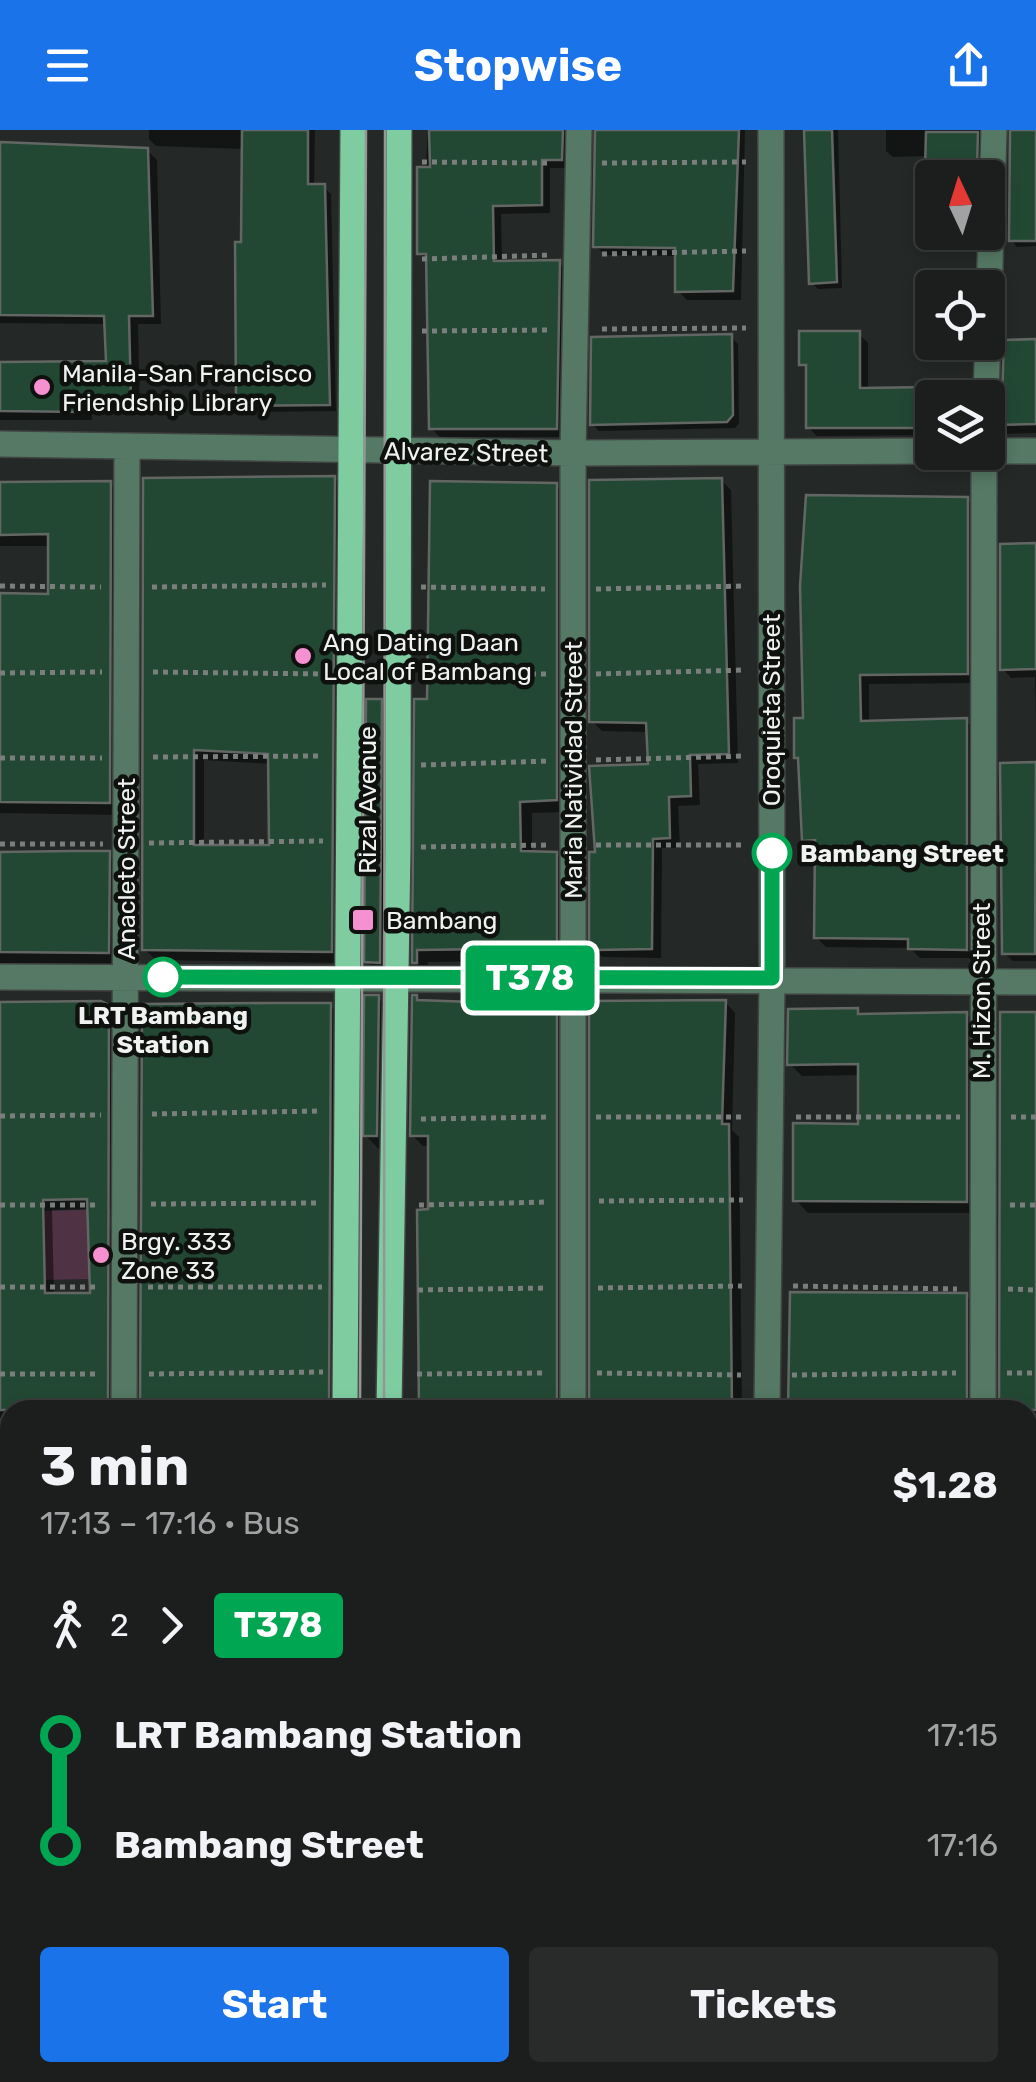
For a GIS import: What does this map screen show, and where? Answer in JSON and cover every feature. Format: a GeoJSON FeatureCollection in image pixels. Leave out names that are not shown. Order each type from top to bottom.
{"type":"FeatureCollection","features":[{"type":"Feature","properties":{"kind":"main road","name":"Rizal Avenue"},"geometry":{"type":"LineString","coordinates":[[345,1400],[351,978],[349,450],[353,130]]}},
{"type":"Feature","properties":{"kind":"main road","name":"Rizal Avenue"},"geometry":{"type":"LineString","coordinates":[[389,1400],[399,130]]}},
{"type":"Feature","properties":{"kind":"street","name":"Maria Natividad Street"},"geometry":{"type":"LineString","coordinates":[[573,1400],[573,453],[580,130]]}},
{"type":"Feature","properties":{"kind":"street","name":"Oroquieta Street"},"geometry":{"type":"LineString","coordinates":[[767,1400],[772,978],[771,130]]}},
{"type":"Feature","properties":{"kind":"street"},"geometry":{"type":"LineString","coordinates":[[987,380],[994,130]]}},
{"type":"Feature","properties":{"kind":"street","name":"Alvarez Street"},"geometry":{"type":"LineString","coordinates":[[0,444],[573,453],[915,452]]}},
{"type":"Feature","properties":{"kind":"street","name":"Anacleto Street"},"geometry":{"type":"LineString","coordinates":[[124,1400],[127,448]]}},
{"type":"Feature","properties":{"kind":"street"},"geometry":{"type":"LineString","coordinates":[[1005,452],[1036,451]]}},
{"type":"Feature","properties":{"kind":"street","name":"M. Hizon Street"},"geometry":{"type":"LineString","coordinates":[[983,1400],[981,981],[986,470]]}},
{"type":"Feature","properties":{"kind":"street"},"geometry":{"type":"LineString","coordinates":[[0,977],[1036,982]]}},
{"type":"Feature","properties":{"kind":"path"},"geometry":{"type":"LineString","coordinates":[[0,586],[349,585]]}},
{"type":"Feature","properties":{"kind":"path"},"geometry":{"type":"LineString","coordinates":[[0,672],[350,674]]}},
{"type":"Feature","properties":{"kind":"path"},"geometry":{"type":"LineString","coordinates":[[0,758],[350,756]]}},
{"type":"Feature","properties":{"kind":"path"},"geometry":{"type":"LineString","coordinates":[[0,844],[350,841]]}},
{"type":"Feature","properties":{"kind":"path"},"geometry":{"type":"LineString","coordinates":[[0,1116],[349,1111]]}},
{"type":"Feature","properties":{"kind":"path"},"geometry":{"type":"LineString","coordinates":[[393,1119],[1036,1117]]}},
{"type":"Feature","properties":{"kind":"path"},"geometry":{"type":"LineString","coordinates":[[0,1206],[348,1203]]}},
{"type":"Feature","properties":{"kind":"path"},"geometry":{"type":"LineString","coordinates":[[390,1291],[768,1286],[1036,1290]]}},
{"type":"Feature","properties":{"kind":"path"},"geometry":{"type":"LineString","coordinates":[[0,1287],[346,1287]]}},
{"type":"Feature","properties":{"kind":"path"},"geometry":{"type":"LineString","coordinates":[[0,1374],[346,1372]]}},
{"type":"Feature","properties":{"kind":"path"},"geometry":{"type":"LineString","coordinates":[[389,1374],[1036,1374]]}},
{"type":"Feature","properties":{"kind":"shaded area"},"geometry":{"type":"Polygon","coordinates":[[[112,1209],[112,1230],[88,1231],[89,1279],[44,1280],[43,1211],[112,1209]]]}},
{"type":"Feature","properties":{"kind":"building"},"geometry":{"type":"Polygon","coordinates":[[[242,130],[308,130],[308,184],[325,184],[330,405],[236,406],[235,242],[241,242],[242,130]]]}},
{"type":"Feature","properties":{"kind":"building"},"geometry":{"type":"Polygon","coordinates":[[[429,130],[563,130],[562,160],[542,160],[542,205],[493,206],[494,261],[560,260],[557,429],[429,429],[426,254],[417,254],[417,167],[430,167],[429,130]]]}},
{"type":"Feature","properties":{"kind":"building"},"geometry":{"type":"Polygon","coordinates":[[[595,130],[739,130],[733,291],[675,292],[675,248],[593,247],[595,130]]]}},
{"type":"Feature","properties":{"kind":"building"},"geometry":{"type":"Polygon","coordinates":[[[804,130],[832,130],[837,282],[809,284],[804,130]]]}},
{"type":"Feature","properties":{"kind":"building"},"geometry":{"type":"Polygon","coordinates":[[[1010,130],[1036,130],[1036,241],[1009,241],[1010,130]]]}},
{"type":"Feature","properties":{"kind":"building"},"geometry":{"type":"Polygon","coordinates":[[[926,132],[978,132],[977,160],[925,160],[926,132]]]}},
{"type":"Feature","properties":{"kind":"building"},"geometry":{"type":"Polygon","coordinates":[[[0,142],[148,148],[153,316],[129,316],[131,400],[84,401],[84,412],[0,411],[0,362],[106,361],[104,316],[0,315],[0,142]]]}},
{"type":"Feature","properties":{"kind":"building"},"geometry":{"type":"Polygon","coordinates":[[[799,331],[860,331],[860,388],[915,387],[915,428],[806,428],[806,365],[799,365],[799,331]]]}},
{"type":"Feature","properties":{"kind":"building"},"geometry":{"type":"Polygon","coordinates":[[[732,334],[733,415],[727,422],[590,425],[591,337],[732,334]]]}},
{"type":"Feature","properties":{"kind":"building"},"geometry":{"type":"Polygon","coordinates":[[[1036,339],[1036,424],[1005,425],[1005,340],[1036,339]]]}},
{"type":"Feature","properties":{"kind":"building"},"geometry":{"type":"Polygon","coordinates":[[[335,476],[332,952],[142,950],[143,478],[335,476]],[[194,750],[194,845],[269,845],[268,754],[194,750]]]}},
{"type":"Feature","properties":{"kind":"building"},"geometry":{"type":"Polygon","coordinates":[[[722,478],[729,754],[690,755],[691,796],[669,797],[670,838],[653,839],[652,949],[595,950],[589,948],[589,852],[595,852],[589,766],[648,764],[646,723],[589,722],[589,480],[722,478]]]}},
{"type":"Feature","properties":{"kind":"building"},"geometry":{"type":"Polygon","coordinates":[[[111,481],[110,803],[0,802],[0,593],[48,594],[48,534],[0,535],[0,482],[111,481]]]}},
{"type":"Feature","properties":{"kind":"building"},"geometry":{"type":"Polygon","coordinates":[[[430,481],[557,483],[557,800],[520,802],[521,851],[557,852],[557,948],[417,950],[417,963],[412,963],[414,699],[427,699],[430,481]]]}},
{"type":"Feature","properties":{"kind":"building"},"geometry":{"type":"Polygon","coordinates":[[[806,495],[968,497],[968,674],[860,675],[861,721],[967,718],[967,950],[908,949],[908,939],[814,938],[815,840],[802,841],[798,758],[794,758],[794,718],[803,718],[800,586],[806,495]]]}},
{"type":"Feature","properties":{"kind":"building"},"geometry":{"type":"Polygon","coordinates":[[[1036,543],[1036,669],[1000,670],[1000,544],[1036,543]]]}},
{"type":"Feature","properties":{"kind":"building"},"geometry":{"type":"Polygon","coordinates":[[[366,699],[382,699],[380,963],[364,962],[366,699]]]}},
{"type":"Feature","properties":{"kind":"building"},"geometry":{"type":"Polygon","coordinates":[[[1036,762],[1035,954],[1002,954],[1000,763],[1036,762]]]}},
{"type":"Feature","properties":{"kind":"building"},"geometry":{"type":"Polygon","coordinates":[[[110,851],[109,953],[0,952],[0,852],[110,851]]]}},
{"type":"Feature","properties":{"kind":"building"},"geometry":{"type":"Polygon","coordinates":[[[364,995],[379,995],[377,1136],[363,1136],[364,995]]]}},
{"type":"Feature","properties":{"kind":"building"},"geometry":{"type":"Polygon","coordinates":[[[412,995],[417,995],[417,1000],[557,1005],[557,1400],[419,1400],[417,1210],[428,1209],[428,1136],[410,1136],[412,995]]]}},
{"type":"Feature","properties":{"kind":"building"},"geometry":{"type":"Polygon","coordinates":[[[726,1000],[722,1124],[729,1124],[732,1400],[589,1400],[589,1001],[726,1000]]]}},
{"type":"Feature","properties":{"kind":"building"},"geometry":{"type":"Polygon","coordinates":[[[101,1001],[109,1005],[108,1400],[0,1400],[0,1002],[101,1001]],[[87,1199],[43,1200],[45,1293],[90,1293],[87,1199]]]}},
{"type":"Feature","properties":{"kind":"building"},"geometry":{"type":"Polygon","coordinates":[[[331,1003],[329,1400],[140,1400],[142,1004],[331,1003]]]}},
{"type":"Feature","properties":{"kind":"building"},"geometry":{"type":"Polygon","coordinates":[[[858,1008],[858,1014],[967,1012],[967,1202],[793,1201],[793,1123],[858,1124],[858,1064],[787,1065],[788,1009],[858,1008]]]}},
{"type":"Feature","properties":{"kind":"building"},"geometry":{"type":"Polygon","coordinates":[[[1000,1012],[1036,1012],[1036,1400],[999,1400],[1000,1012]]]}},
{"type":"Feature","properties":{"kind":"building"},"geometry":{"type":"Polygon","coordinates":[[[790,1292],[967,1293],[967,1400],[788,1400],[790,1292]]]}},
{"type":"Feature","properties":{"kind":"tram line"},"geometry":{"type":"LineString","coordinates":[[360,1400],[366,130]]}},
{"type":"Feature","properties":{"kind":"tram line"},"geometry":{"type":"LineString","coordinates":[[384,1400],[385,130]]}},
{"type":"Feature","properties":{"kind":"bus line","name":"T378"},"geometry":{"type":"LineString","coordinates":[[163,977],[772,978],[772,853]]}},
{"type":"Feature","properties":{"kind":"place","name":"Manila-San Francisco Friendship Library"},"geometry":{"type":"Point","coordinates":[42,387]}},
{"type":"Feature","properties":{"kind":"place","name":"Ang Dating Daan Local of Bambang"},"geometry":{"type":"Point","coordinates":[303,656]}},
{"type":"Feature","properties":{"kind":"place","name":"Bambang Street"},"geometry":{"type":"Point","coordinates":[772,853]}},
{"type":"Feature","properties":{"kind":"place","name":"Bambang"},"geometry":{"type":"Point","coordinates":[363,920]}},
{"type":"Feature","properties":{"kind":"place","name":"LRT Bambang Station"},"geometry":{"type":"Point","coordinates":[163,977]}},
{"type":"Feature","properties":{"kind":"place","name":"Brgy. 333 Zone 33"},"geometry":{"type":"Point","coordinates":[101,1255]}}]}
